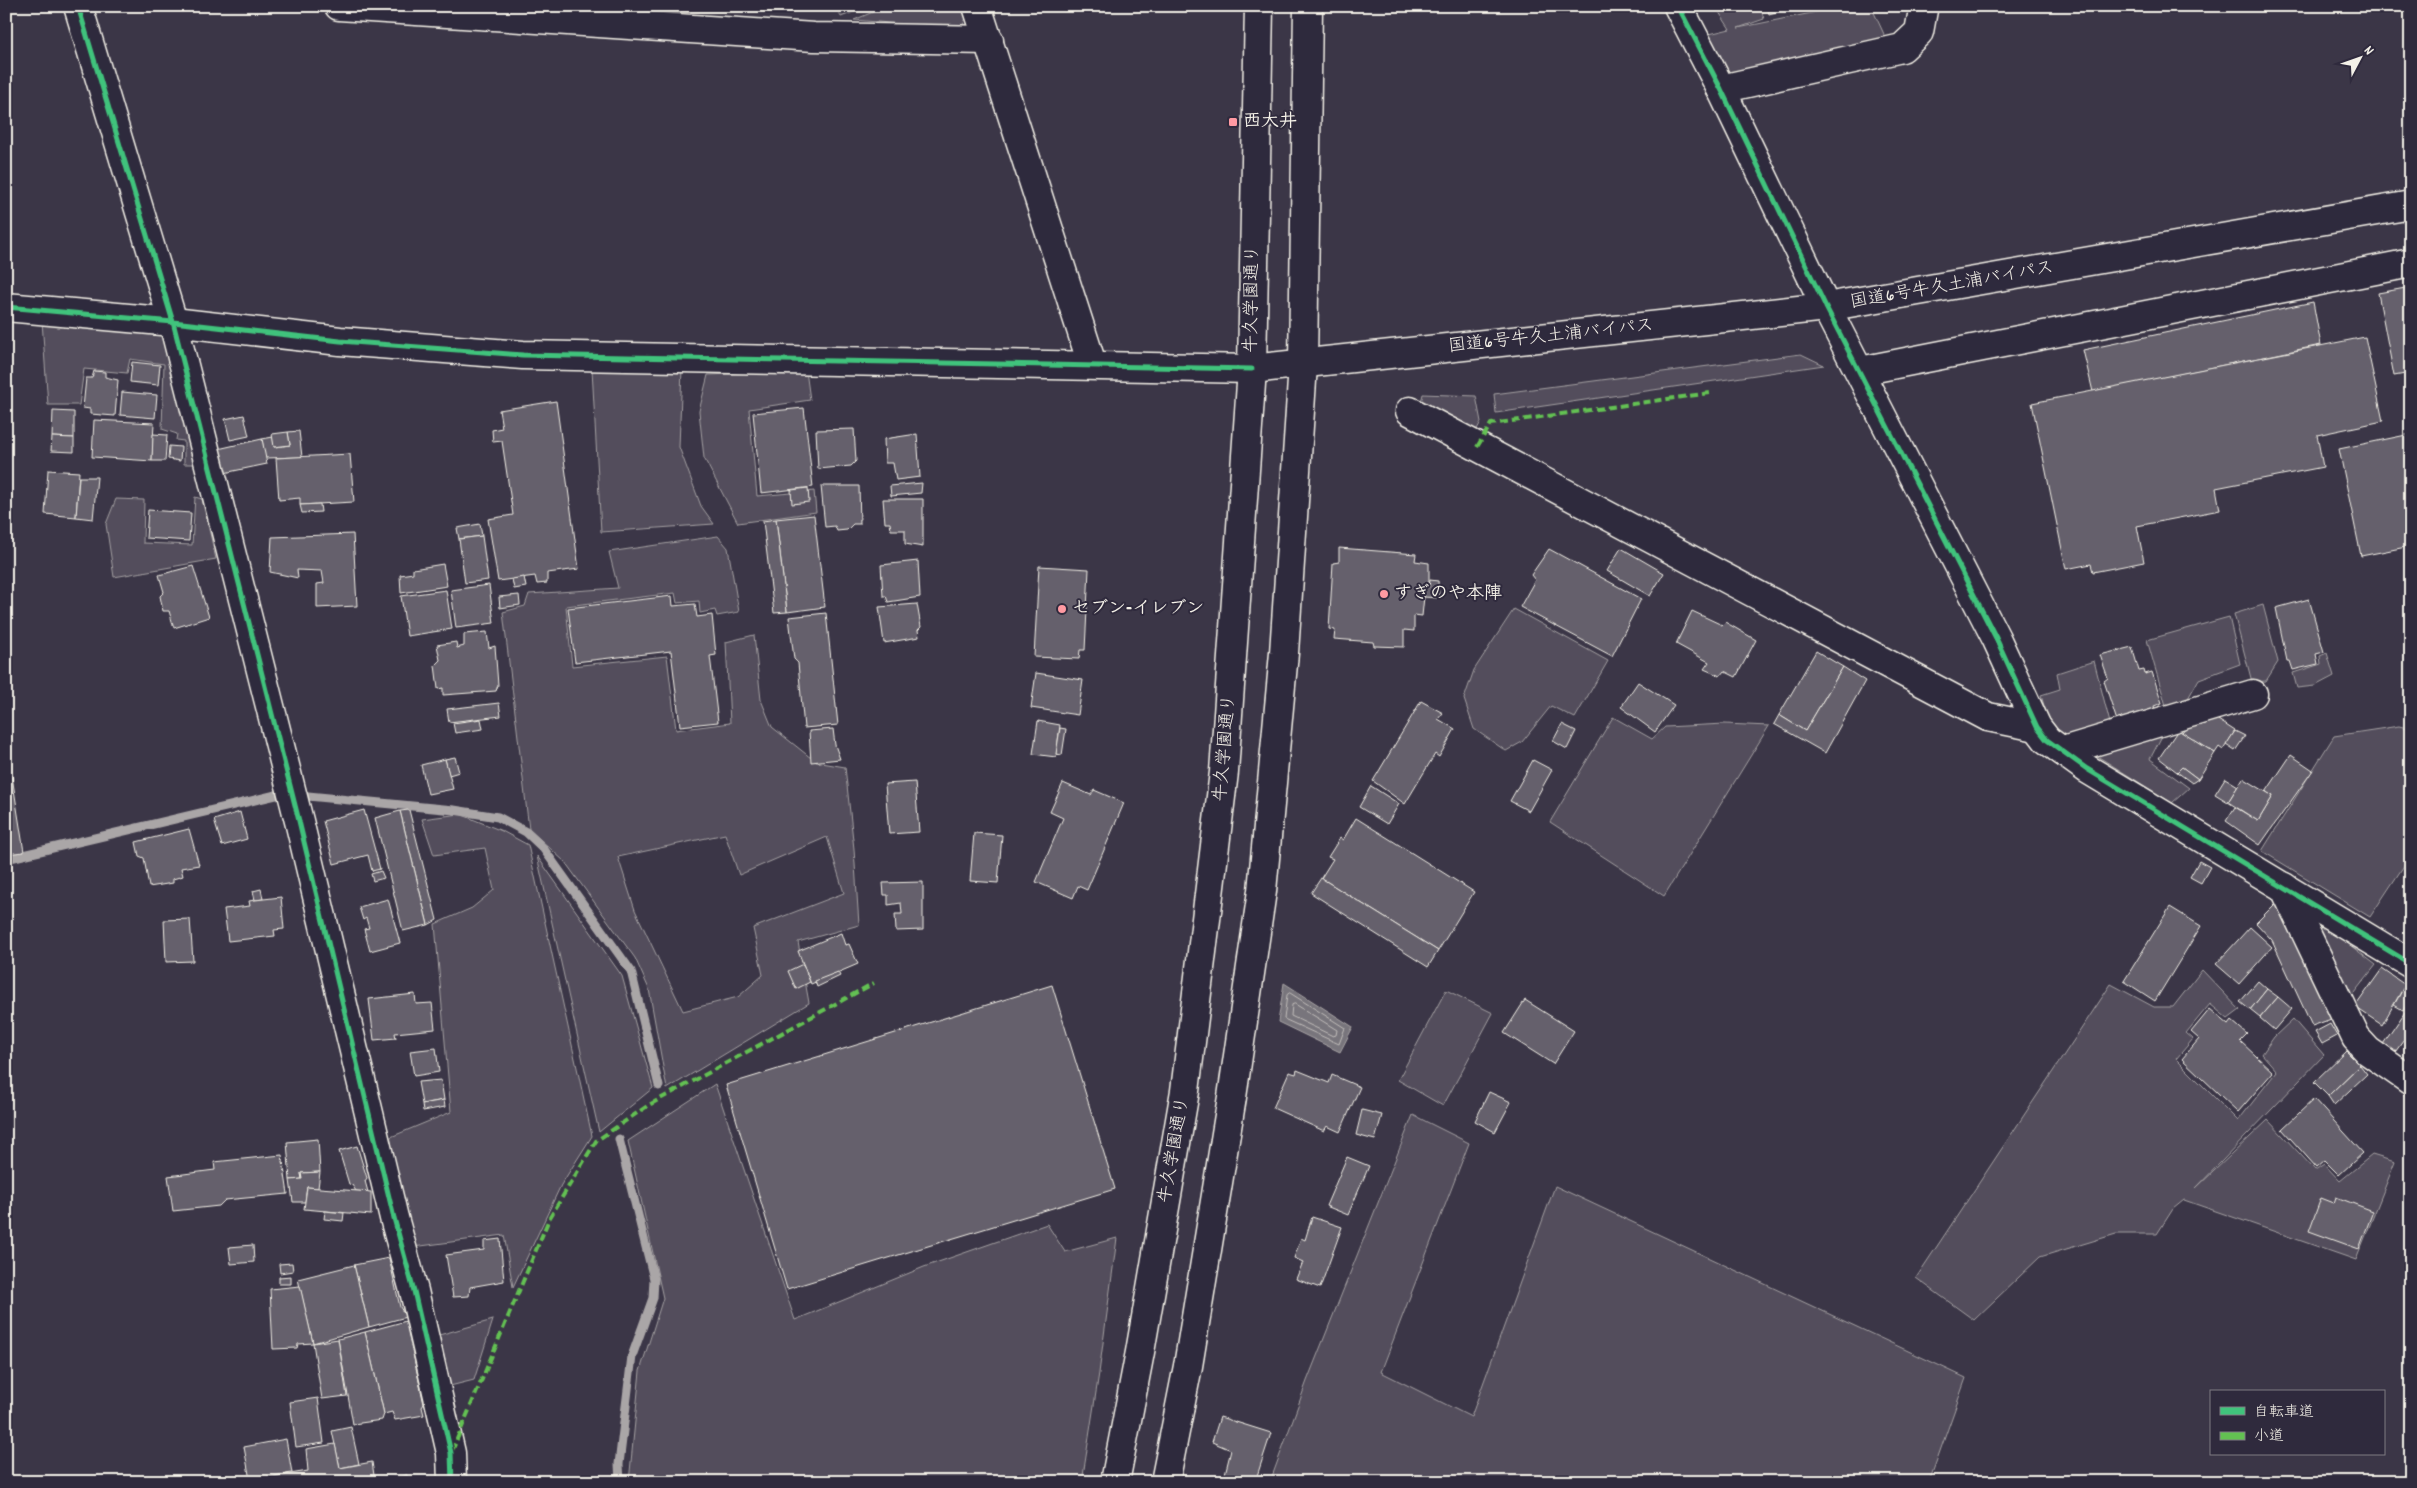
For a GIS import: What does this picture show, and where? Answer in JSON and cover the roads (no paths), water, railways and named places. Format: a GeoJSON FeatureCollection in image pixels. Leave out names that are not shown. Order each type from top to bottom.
{"type":"FeatureCollection","features":[{"type":"Feature","properties":{"kind":"main road"},"geometry":{"type":"LineString","coordinates":[[78,6],[172,322],[299,821],[394,1218],[414,1291],[451,1453],[452,1482]]}},
{"type":"Feature","properties":{"kind":"main road"},"geometry":{"type":"LineString","coordinates":[[339,6],[814,37],[989,40]]}},
{"type":"Feature","properties":{"kind":"main road"},"geometry":{"type":"LineString","coordinates":[[977,6],[1092,364]]}},
{"type":"Feature","properties":{"kind":"main road","name":"牛久学園通り"},"geometry":{"type":"LineString","coordinates":[[1115,1482],[1140,1352],[1183,1101],[1200,982],[1224,772],[1252,369],[1258,6]]}},
{"type":"Feature","properties":{"kind":"main road"},"geometry":{"type":"LineString","coordinates":[[1165,1482],[1190,1356],[1232,1097],[1262,891],[1284,653],[1303,364],[1308,6]]}},
{"type":"Feature","properties":{"kind":"main road"},"geometry":{"type":"LineString","coordinates":[[1678,6],[1721,89],[1826,307],[1996,638],[2037,727],[2047,740],[2088,769],[2411,964]]}},
{"type":"Feature","properties":{"kind":"main road"},"geometry":{"type":"LineString","coordinates":[[1721,89],[1902,48],[1919,32],[1921,6]]}},
{"type":"Feature","properties":{"kind":"main road","name":"国道6号牛久土浦バイパス"},"geometry":{"type":"LineString","coordinates":[[6,306],[340,341],[523,355],[1092,364],[1191,369],[1252,369],[1826,307],[2411,205]]}},
{"type":"Feature","properties":{"kind":"main road"},"geometry":{"type":"LineString","coordinates":[[1860,370],[2411,263]]}},
{"type":"Feature","properties":{"kind":"main road"},"geometry":{"type":"LineString","coordinates":[[1410,411],[1988,717],[2037,727]]}},
{"type":"Feature","properties":{"kind":"main road"},"geometry":{"type":"LineString","coordinates":[[2063,751],[2253,694]]}},
{"type":"Feature","properties":{"kind":"main road"},"geometry":{"type":"LineString","coordinates":[[2284,887],[2356,1038],[2368,1051],[2411,1082]]}},
{"type":"Feature","properties":{"kind":"water"},"geometry":{"type":"Polygon","coordinates":[[[1284,983],[1353,1027],[1340,1052],[1278,1022],[1284,983]]]}},
{"type":"Feature","properties":{"kind":"waterway"},"geometry":{"type":"LineString","coordinates":[[6,859],[276,795]]}},
{"type":"Feature","properties":{"kind":"waterway"},"geometry":{"type":"LineString","coordinates":[[308,796],[454,810],[498,817],[526,832],[543,848],[631,971],[659,1086]]}},
{"type":"Feature","properties":{"kind":"waterway"},"geometry":{"type":"LineString","coordinates":[[619,1139],[654,1279],[653,1298],[632,1356],[619,1464],[620,1482]]}},
{"type":"Feature","properties":{"kind":"place","name":"西大井"},"geometry":{"type":"Point","coordinates":[1233,122]}},
{"type":"Feature","properties":{"kind":"place","name":"すぎのや本陣"},"geometry":{"type":"Point","coordinates":[1384,594]}},
{"type":"Feature","properties":{"kind":"place","name":"セブン-イレブン"},"geometry":{"type":"Point","coordinates":[1062,609]}}]}
